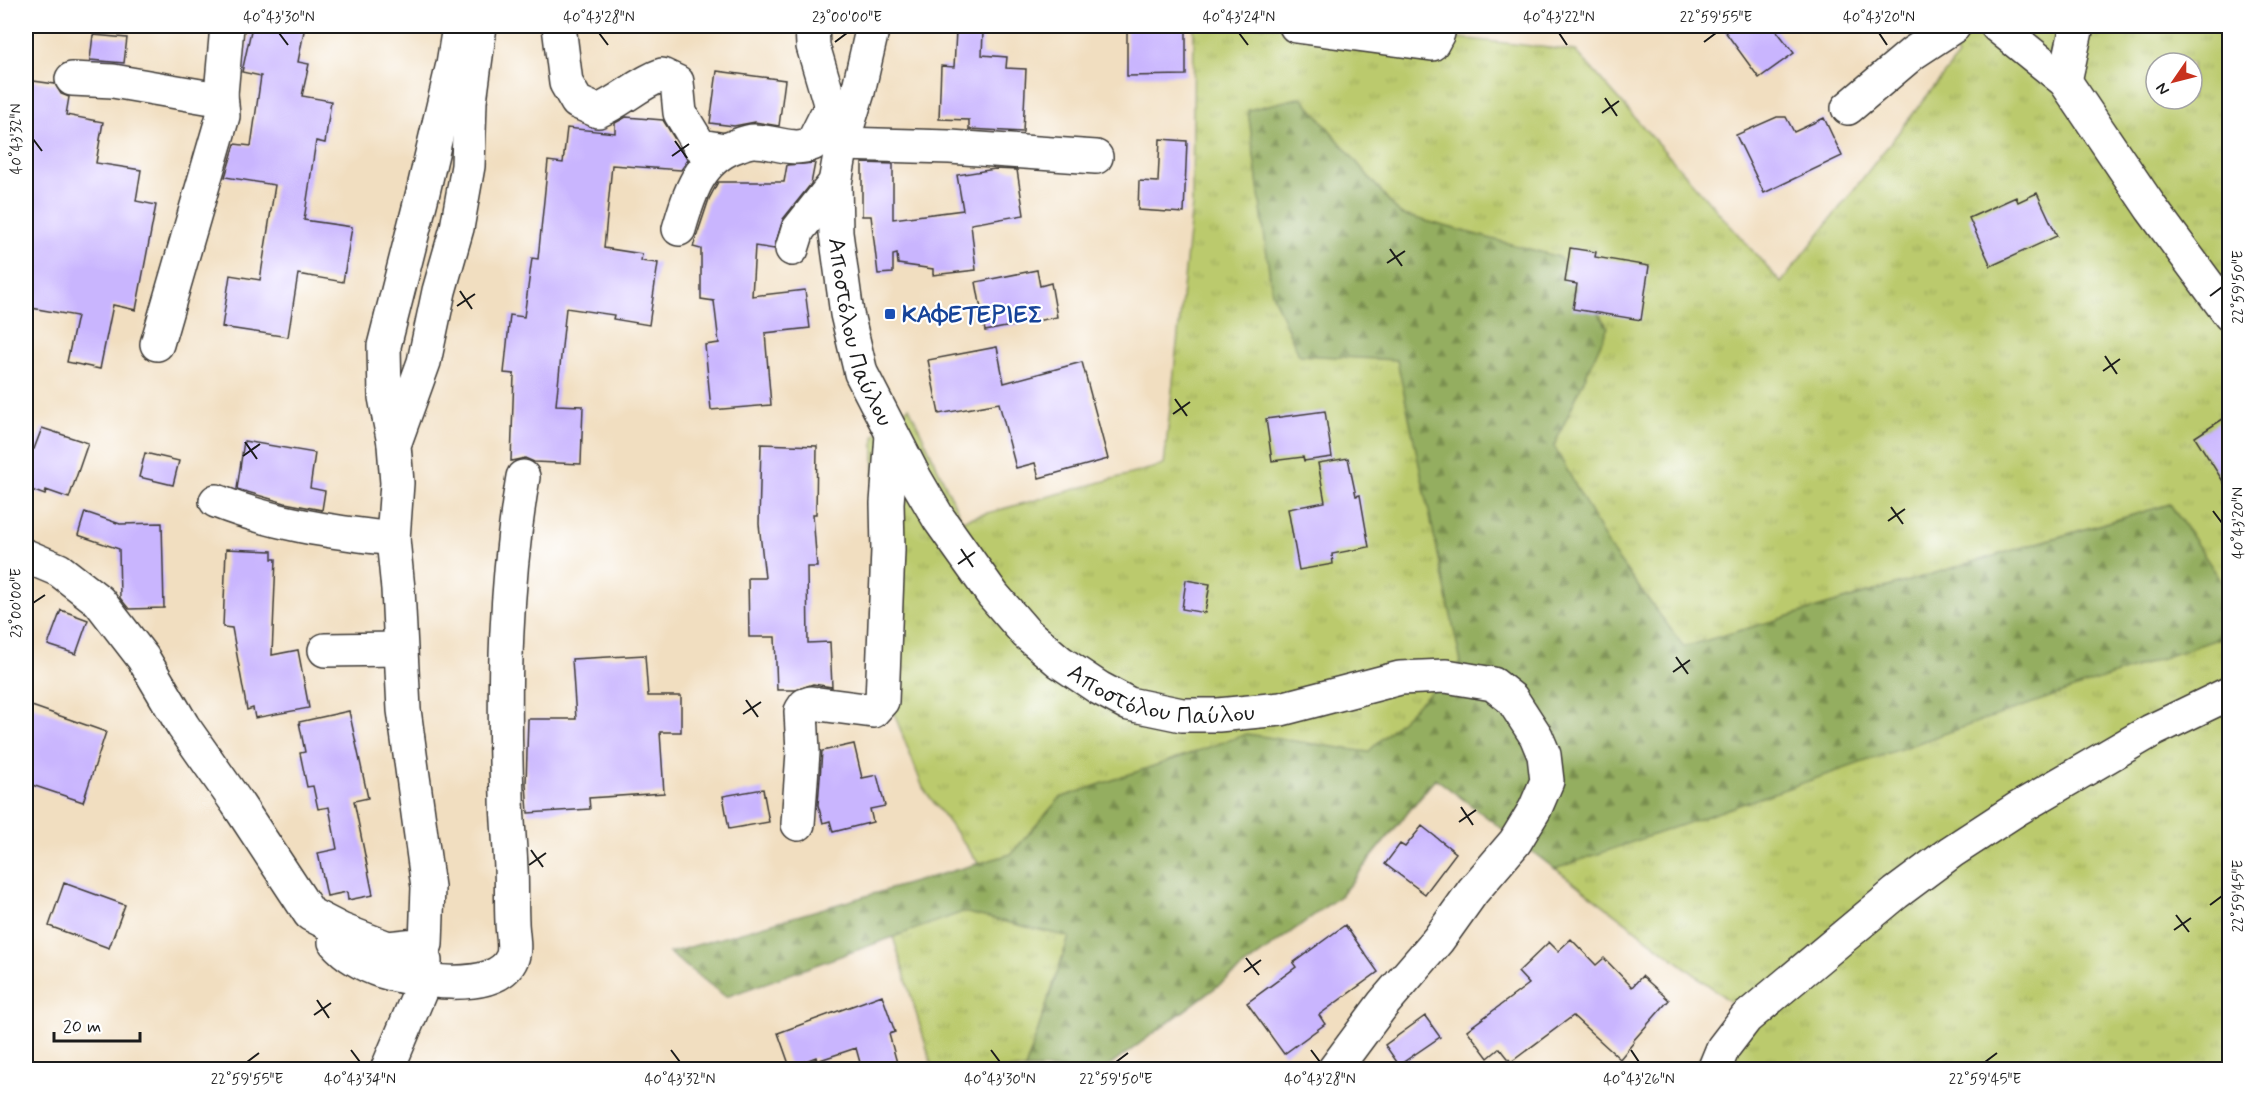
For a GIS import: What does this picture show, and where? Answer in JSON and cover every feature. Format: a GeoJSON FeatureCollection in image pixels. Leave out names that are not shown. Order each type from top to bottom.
{"type":"FeatureCollection","features":[{"type":"Feature","properties":{"kind":"street"},"geometry":{"type":"LineString","coordinates":[[157,344],[223,116],[221,94],[226,26]]}},
{"type":"Feature","properties":{"kind":"street"},"geometry":{"type":"LineString","coordinates":[[387,1070],[424,981],[428,887],[404,710],[393,539],[397,483],[394,445],[385,397],[384,346],[453,64],[459,26]]}},
{"type":"Feature","properties":{"kind":"street"},"geometry":{"type":"LineString","coordinates":[[394,445],[424,362],[439,291],[457,228],[468,166],[470,101],[480,26]]}},
{"type":"Feature","properties":{"kind":"street"},"geometry":{"type":"LineString","coordinates":[[559,26],[566,83],[577,102],[598,111],[615,104],[647,80],[663,75],[677,82],[680,114],[700,146],[725,150]]}},
{"type":"Feature","properties":{"kind":"street"},"geometry":{"type":"LineString","coordinates":[[812,26],[813,46],[846,101]]}},
{"type":"Feature","properties":{"kind":"street"},"geometry":{"type":"LineString","coordinates":[[873,26],[846,101],[842,144],[950,147],[1096,157]]}},
{"type":"Feature","properties":{"kind":"street"},"geometry":{"type":"LineString","coordinates":[[1296,26],[1432,44],[1439,26]]}},
{"type":"Feature","properties":{"kind":"street"},"geometry":{"type":"LineString","coordinates":[[1848,108],[1913,53],[1954,26]]}},
{"type":"Feature","properties":{"kind":"street"},"geometry":{"type":"LineString","coordinates":[[1997,26],[2065,81],[2151,208],[2229,315]]}},
{"type":"Feature","properties":{"kind":"street"},"geometry":{"type":"LineString","coordinates":[[2065,81],[2077,26]]}},
{"type":"Feature","properties":{"kind":"street"},"geometry":{"type":"LineString","coordinates":[[72,80],[113,81],[206,97],[221,94]]}},
{"type":"Feature","properties":{"kind":"street"},"geometry":{"type":"LineString","coordinates":[[679,230],[687,202],[699,176],[711,159],[725,150],[752,141],[804,147],[812,144],[826,116],[846,101]]}},
{"type":"Feature","properties":{"kind":"street","name":"Αποστόλου Παύλου"},"geometry":{"type":"LineString","coordinates":[[842,144],[835,183],[836,233],[847,314],[861,373],[892,435],[939,519],[968,562],[999,603],[1026,633],[1060,662],[1099,688],[1129,704],[1182,715],[1218,715],[1281,709],[1400,678],[1446,676],[1493,684],[1512,699],[1527,720],[1544,755],[1547,781],[1535,809],[1515,842],[1473,891],[1438,940],[1383,1004],[1334,1070]]}},
{"type":"Feature","properties":{"kind":"street"},"geometry":{"type":"LineString","coordinates":[[792,249],[803,223],[835,183]]}},
{"type":"Feature","properties":{"kind":"street"},"geometry":{"type":"LineString","coordinates":[[798,824],[802,752],[801,711],[805,705],[811,703],[873,711],[882,701],[892,435]]}},
{"type":"Feature","properties":{"kind":"street"},"geometry":{"type":"LineString","coordinates":[[26,556],[59,570],[99,601],[143,658],[183,726],[310,914],[342,951],[378,970],[424,981],[454,982],[488,978],[503,972],[513,957],[512,869],[507,796],[505,650],[515,523],[523,477]]}},
{"type":"Feature","properties":{"kind":"street"},"geometry":{"type":"LineString","coordinates":[[216,501],[285,523],[330,532],[393,539]]}},
{"type":"Feature","properties":{"kind":"street"},"geometry":{"type":"LineString","coordinates":[[325,650],[400,649]]}},
{"type":"Feature","properties":{"kind":"street"},"geometry":{"type":"LineString","coordinates":[[1714,1070],[1722,1048],[1746,1018],[1896,893],[1942,859],[2017,810],[2151,731],[2229,693]]}},
{"type":"Feature","properties":{"kind":"street"},"geometry":{"type":"LineString","coordinates":[[310,914],[341,930],[388,948],[426,944]]}},
{"type":"Feature","properties":{"kind":"green space"},"geometry":{"type":"Polygon","coordinates":[[[1194,26],[1352,26],[1576,51],[1781,283],[1958,56],[1939,26],[2229,26],[2229,1069],[1694,1069],[1708,1042],[1736,1006],[1436,778],[1341,895],[1105,1069],[933,1069],[888,920],[979,864],[923,788],[873,659],[874,436],[909,407],[962,520],[1164,465],[1192,205],[1194,26]]]}},
{"type":"Feature","properties":{"kind":"green space"},"geometry":{"type":"Polygon","coordinates":[[[1302,97],[1400,214],[1559,257],[1608,327],[1554,446],[1611,550],[1684,647],[2170,504],[2226,588],[2229,588],[2229,635],[1555,869],[1435,778],[1341,895],[1105,1069],[1025,1069],[1069,937],[963,912],[726,997],[669,953],[1011,854],[1060,798],[1247,734],[1368,752],[1461,663],[1397,360],[1299,355],[1272,293],[1248,110],[1302,97]]]}},
{"type":"Feature","properties":{"kind":"building"},"geometry":{"type":"Polygon","coordinates":[[[252,26],[305,26],[298,62],[309,64],[302,96],[331,101],[325,143],[316,141],[304,220],[352,227],[343,282],[298,274],[288,337],[222,327],[230,275],[260,280],[275,185],[225,177],[235,144],[251,146],[261,76],[242,72],[252,26]]]}},
{"type":"Feature","properties":{"kind":"building"},"geometry":{"type":"Polygon","coordinates":[[[1127,26],[1186,26],[1186,75],[1127,76],[1127,26]]]}},
{"type":"Feature","properties":{"kind":"building"},"geometry":{"type":"Polygon","coordinates":[[[1721,26],[1773,26],[1794,53],[1759,78],[1721,26]]]}},
{"type":"Feature","properties":{"kind":"building"},"geometry":{"type":"Polygon","coordinates":[[[956,31],[983,32],[982,55],[1007,57],[1006,68],[1026,69],[1023,132],[969,129],[969,120],[939,119],[941,66],[954,67],[956,31]]]}},
{"type":"Feature","properties":{"kind":"building"},"geometry":{"type":"Polygon","coordinates":[[[93,35],[127,38],[124,63],[90,60],[93,35]]]}},
{"type":"Feature","properties":{"kind":"building"},"geometry":{"type":"Polygon","coordinates":[[[717,71],[785,80],[779,126],[755,122],[734,126],[710,123],[717,71]]]}},
{"type":"Feature","properties":{"kind":"building"},"geometry":{"type":"Polygon","coordinates":[[[26,80],[55,84],[61,94],[69,97],[66,115],[103,122],[96,163],[141,170],[136,201],[156,205],[136,310],[113,305],[100,369],[67,362],[77,316],[26,307],[26,80]]]}},
{"type":"Feature","properties":{"kind":"building"},"geometry":{"type":"Polygon","coordinates":[[[626,117],[663,120],[688,160],[681,170],[612,165],[604,248],[642,254],[641,261],[658,263],[649,325],[613,319],[614,315],[566,308],[556,405],[583,406],[581,464],[534,462],[525,458],[511,461],[514,374],[504,373],[510,315],[524,317],[532,258],[538,259],[548,161],[563,163],[567,128],[615,133],[615,123],[626,117]]]}},
{"type":"Feature","properties":{"kind":"building"},"geometry":{"type":"Polygon","coordinates":[[[1777,117],[1786,117],[1794,132],[1824,118],[1842,156],[1764,193],[1736,135],[1777,117]]]}},
{"type":"Feature","properties":{"kind":"building"},"geometry":{"type":"Polygon","coordinates":[[[1160,139],[1187,141],[1184,213],[1138,210],[1139,181],[1158,182],[1160,139]]]}},
{"type":"Feature","properties":{"kind":"building"},"geometry":{"type":"Polygon","coordinates":[[[815,163],[811,184],[783,219],[774,249],[755,246],[752,296],[805,290],[810,328],[765,333],[771,405],[711,410],[705,345],[719,343],[714,301],[701,299],[701,249],[693,247],[709,199],[718,182],[784,182],[787,165],[815,163]]]}},
{"type":"Feature","properties":{"kind":"building"},"geometry":{"type":"Polygon","coordinates":[[[862,163],[893,164],[893,219],[963,210],[957,175],[995,169],[1017,170],[1024,215],[971,224],[976,270],[933,275],[933,269],[898,264],[897,254],[893,255],[893,273],[878,274],[871,216],[862,216],[862,163]]]}},
{"type":"Feature","properties":{"kind":"building"},"geometry":{"type":"Polygon","coordinates":[[[2037,193],[2057,236],[1991,266],[1969,218],[2016,197],[2018,202],[2037,193]]]}},
{"type":"Feature","properties":{"kind":"building"},"geometry":{"type":"Polygon","coordinates":[[[1570,248],[1596,252],[1595,257],[1649,266],[1641,320],[1573,309],[1577,284],[1565,282],[1570,248]]]}},
{"type":"Feature","properties":{"kind":"building"},"geometry":{"type":"Polygon","coordinates":[[[1037,270],[1040,286],[1051,283],[1057,317],[985,331],[976,282],[1037,270]]]}},
{"type":"Feature","properties":{"kind":"building"},"geometry":{"type":"Polygon","coordinates":[[[997,347],[1004,383],[1082,362],[1108,459],[1039,478],[1035,463],[1016,468],[999,403],[939,414],[928,360],[997,347]]]}},
{"type":"Feature","properties":{"kind":"building"},"geometry":{"type":"Polygon","coordinates":[[[1325,411],[1332,457],[1304,461],[1303,457],[1272,461],[1266,419],[1325,411]]]}},
{"type":"Feature","properties":{"kind":"building"},"geometry":{"type":"Polygon","coordinates":[[[2229,415],[2229,491],[2195,437],[2229,415]]]}},
{"type":"Feature","properties":{"kind":"building"},"geometry":{"type":"Polygon","coordinates":[[[42,428],[88,443],[69,498],[46,490],[45,495],[26,488],[26,446],[34,449],[42,428]]]}},
{"type":"Feature","properties":{"kind":"building"},"geometry":{"type":"Polygon","coordinates":[[[244,441],[315,453],[310,488],[325,491],[322,510],[285,503],[237,489],[244,441]]]}},
{"type":"Feature","properties":{"kind":"building"},"geometry":{"type":"Polygon","coordinates":[[[761,444],[817,446],[816,514],[813,514],[817,567],[807,567],[808,643],[830,642],[832,687],[813,684],[796,690],[777,690],[775,637],[749,637],[748,578],[765,578],[759,524],[761,444]]]}},
{"type":"Feature","properties":{"kind":"building"},"geometry":{"type":"Polygon","coordinates":[[[145,453],[179,461],[173,485],[139,477],[145,453]]]}},
{"type":"Feature","properties":{"kind":"building"},"geometry":{"type":"Polygon","coordinates":[[[1348,458],[1356,496],[1360,495],[1369,547],[1332,554],[1333,564],[1299,570],[1288,509],[1325,502],[1318,463],[1348,458]]]}},
{"type":"Feature","properties":{"kind":"building"},"geometry":{"type":"Polygon","coordinates":[[[85,512],[120,524],[162,523],[164,608],[129,609],[120,598],[119,549],[78,535],[85,512]]]}},
{"type":"Feature","properties":{"kind":"building"},"geometry":{"type":"Polygon","coordinates":[[[226,549],[272,551],[272,559],[276,559],[272,655],[298,650],[309,708],[255,718],[253,708],[247,710],[232,628],[223,627],[226,549]]]}},
{"type":"Feature","properties":{"kind":"building"},"geometry":{"type":"Polygon","coordinates":[[[1186,580],[1210,584],[1205,613],[1182,609],[1186,580]]]}},
{"type":"Feature","properties":{"kind":"building"},"geometry":{"type":"Polygon","coordinates":[[[61,610],[88,620],[76,654],[48,645],[61,610]]]}},
{"type":"Feature","properties":{"kind":"building"},"geometry":{"type":"Polygon","coordinates":[[[645,655],[648,696],[681,696],[681,732],[660,732],[664,793],[589,798],[590,809],[528,813],[526,784],[528,719],[576,719],[572,659],[645,655]]]}},
{"type":"Feature","properties":{"kind":"building"},"geometry":{"type":"Polygon","coordinates":[[[26,704],[106,732],[83,802],[26,783],[26,704]]]}},
{"type":"Feature","properties":{"kind":"building"},"geometry":{"type":"Polygon","coordinates":[[[349,711],[368,798],[354,801],[373,895],[348,900],[347,892],[327,896],[318,853],[337,849],[329,807],[318,809],[313,786],[307,787],[300,753],[305,752],[299,722],[349,711]]]}},
{"type":"Feature","properties":{"kind":"building"},"geometry":{"type":"Polygon","coordinates":[[[854,744],[862,778],[877,775],[885,806],[870,809],[873,822],[833,832],[830,821],[823,823],[818,805],[822,751],[854,744]]]}},
{"type":"Feature","properties":{"kind":"building"},"geometry":{"type":"Polygon","coordinates":[[[763,789],[769,822],[729,829],[723,796],[763,789]]]}},
{"type":"Feature","properties":{"kind":"building"},"geometry":{"type":"Polygon","coordinates":[[[1422,826],[1456,853],[1425,894],[1385,864],[1400,844],[1405,847],[1422,826]]]}},
{"type":"Feature","properties":{"kind":"building"},"geometry":{"type":"Polygon","coordinates":[[[64,883],[125,905],[109,948],[49,926],[64,883]]]}},
{"type":"Feature","properties":{"kind":"building"},"geometry":{"type":"Polygon","coordinates":[[[1345,925],[1378,972],[1319,1015],[1325,1024],[1284,1054],[1247,1003],[1296,967],[1293,963],[1345,925]]]}},
{"type":"Feature","properties":{"kind":"building"},"geometry":{"type":"Polygon","coordinates":[[[1571,939],[1596,965],[1604,958],[1632,987],[1642,976],[1669,1000],[1620,1059],[1573,1016],[1511,1062],[1500,1048],[1488,1058],[1467,1030],[1529,984],[1518,972],[1549,942],[1558,951],[1571,939]]]}},
{"type":"Feature","properties":{"kind":"building"},"geometry":{"type":"Polygon","coordinates":[[[882,995],[895,1032],[889,1034],[899,1070],[862,1070],[856,1048],[817,1061],[816,1057],[790,1067],[778,1033],[882,995]]]}},
{"type":"Feature","properties":{"kind":"building"},"geometry":{"type":"Polygon","coordinates":[[[1425,1016],[1440,1037],[1399,1065],[1385,1045],[1425,1016]]]}},
{"type":"Feature","properties":{"kind":"place","name":"ΚΑΦΕΤΕΡΙΕΣ"},"geometry":{"type":"Point","coordinates":[890,314]}}]}
